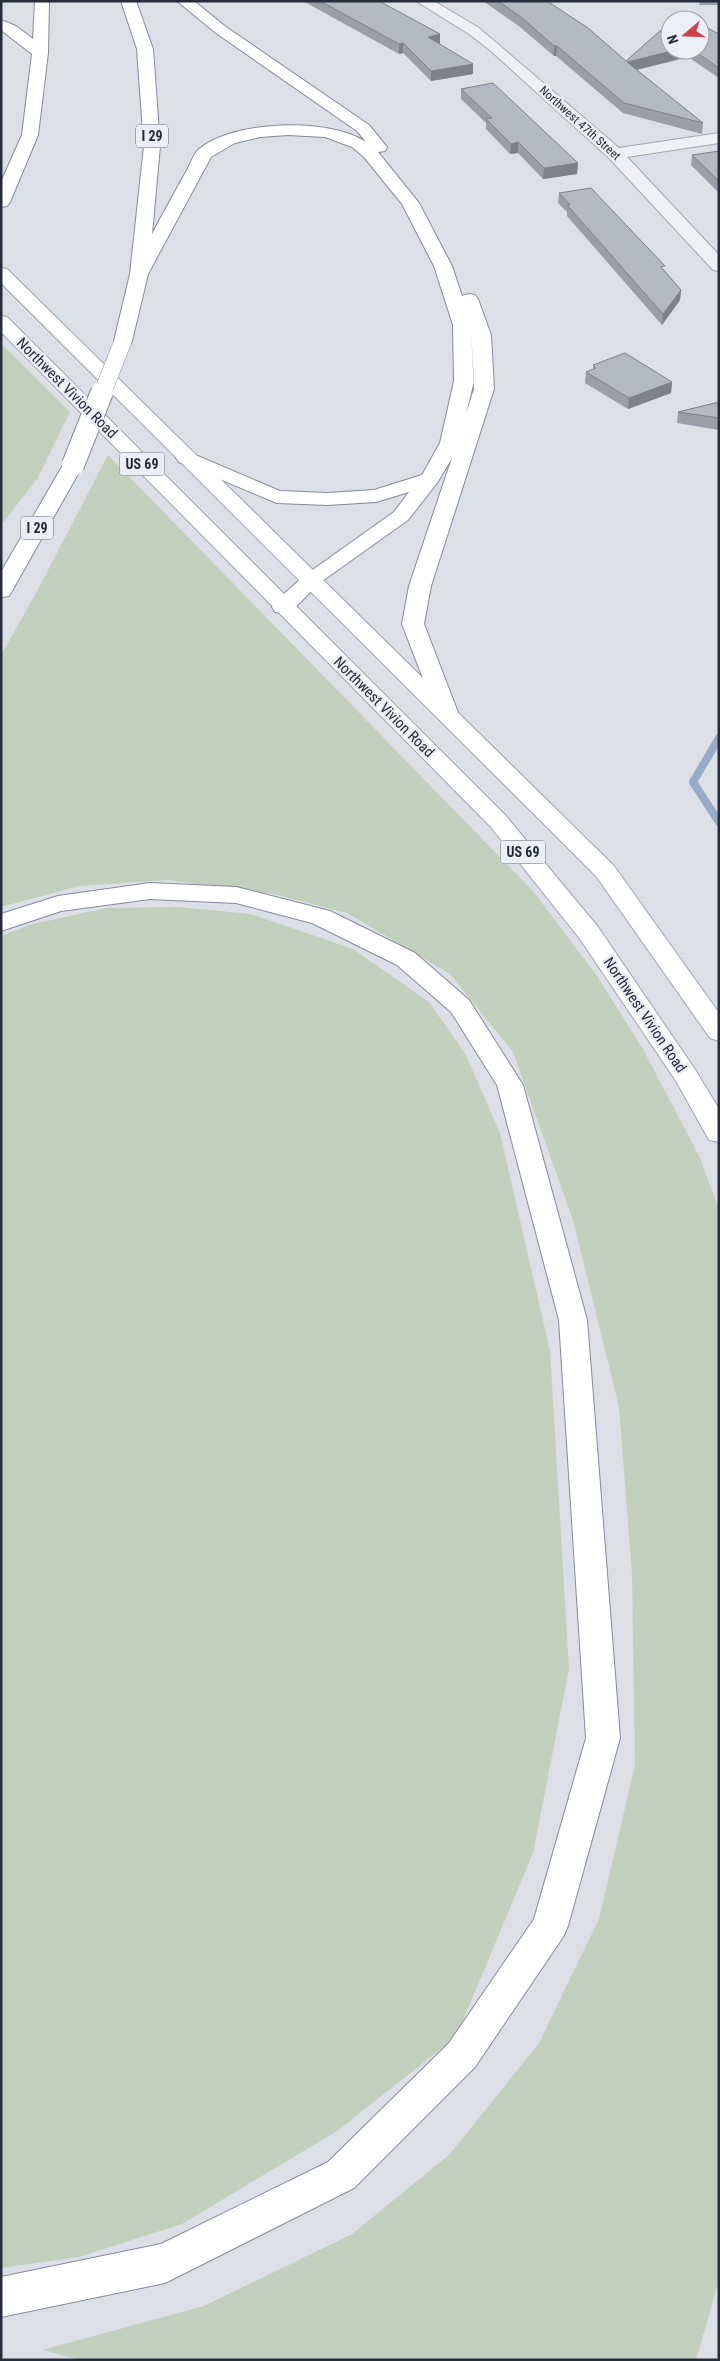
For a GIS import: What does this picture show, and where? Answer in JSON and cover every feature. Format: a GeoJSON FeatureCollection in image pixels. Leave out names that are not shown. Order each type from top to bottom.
{"type":"FeatureCollection","features":[{"type":"Feature","properties":{"kind":"main road"},"geometry":{"type":"LineString","coordinates":[[1,202],[30,135],[40,53],[42,1]]}},
{"type":"Feature","properties":{"kind":"main road","name":"I 29"},"geometry":{"type":"LineString","coordinates":[[1,591],[73,465],[123,341],[139,274],[152,146],[145,49],[128,1]]}},
{"type":"Feature","properties":{"kind":"main road"},"geometry":{"type":"LineString","coordinates":[[184,1],[221,30],[363,128],[408,181],[446,235],[482,336],[484,389],[420,586],[413,624],[448,715]]}},
{"type":"Feature","properties":{"kind":"main road"},"geometry":{"type":"LineString","coordinates":[[1,25],[11,30],[40,53]]}},
{"type":"Feature","properties":{"kind":"main road"},"geometry":{"type":"LineString","coordinates":[[139,274],[204,154],[229,140],[258,132],[278,130],[328,132],[358,144],[370,152],[410,204],[444,266],[462,325],[464,381],[450,443],[430,478],[401,516],[311,580],[283,607]]}},
{"type":"Feature","properties":{"kind":"main road","name":"US 69"},"geometry":{"type":"LineString","coordinates":[[1,274],[605,871],[719,1032]]}},
{"type":"Feature","properties":{"kind":"main road","name":"Northwest Vivion Road"},"geometry":{"type":"LineString","coordinates":[[1,321],[283,607],[498,821],[589,933],[687,1077],[719,1133]]}},
{"type":"Feature","properties":{"kind":"main road"},"geometry":{"type":"LineString","coordinates":[[186,458],[277,497],[327,499],[376,496],[430,478]]}},
{"type":"Feature","properties":{"kind":"main road"},"geometry":{"type":"LineString","coordinates":[[1,922],[58,904],[150,892],[236,895],[322,916],[406,960],[460,1006],[510,1085],[573,1320],[603,1738],[550,1926],[462,2055],[342,2175],[165,2262],[1,2297]]}},
{"type":"Feature","properties":{"kind":"street","name":"Northwest 47th Street"},"geometry":{"type":"LineString","coordinates":[[423,1],[474,32],[496,48],[615,154],[719,266]]}},
{"type":"Feature","properties":{"kind":"street"},"geometry":{"type":"LineString","coordinates":[[615,154],[719,138]]}},
{"type":"Feature","properties":{"kind":"green space"},"geometry":{"type":"Polygon","coordinates":[[[1,343],[70,412],[37,479],[1,525],[1,343]]]}},
{"type":"Feature","properties":{"kind":"green space"},"geometry":{"type":"Polygon","coordinates":[[[108,455],[533,891],[597,976],[643,1049],[700,1158],[719,1209],[719,2280],[696,2360],[82,2360],[42,2350],[204,2306],[352,2234],[450,2154],[539,2043],[599,1919],[635,1765],[632,1574],[619,1407],[573,1220],[513,1052],[450,974],[347,913],[273,894],[168,880],[79,886],[1,907],[1,655],[36,593],[108,455]]]}},
{"type":"Feature","properties":{"kind":"green space"},"geometry":{"type":"Polygon","coordinates":[[[178,907],[251,914],[353,949],[429,1002],[466,1055],[500,1133],[550,1351],[569,1669],[533,1853],[456,2037],[337,2131],[182,2224],[79,2257],[1,2268],[1,936],[33,924],[106,908],[178,907]]]}},
{"type":"Feature","properties":{"kind":"building"},"geometry":{"type":"Polygon","coordinates":[[[320,1],[379,1],[440,34],[428,37],[473,64],[431,71],[403,43],[399,44],[320,1]]]}},
{"type":"Feature","properties":{"kind":"building"},"geometry":{"type":"Polygon","coordinates":[[[498,1],[547,1],[588,28],[626,61],[660,31],[660,54],[627,62],[703,123],[624,103],[521,17],[498,1]]]}},
{"type":"Feature","properties":{"kind":"building"},"geometry":{"type":"Polygon","coordinates":[[[710,29],[719,34],[719,68],[707,60],[710,60],[710,29]]]}},
{"type":"Feature","properties":{"kind":"building"},"geometry":{"type":"Polygon","coordinates":[[[493,83],[578,163],[544,168],[518,142],[511,144],[486,119],[492,118],[461,89],[493,83]]]}},
{"type":"Feature","properties":{"kind":"building"},"geometry":{"type":"Polygon","coordinates":[[[719,151],[719,181],[692,155],[719,151]]]}},
{"type":"Feature","properties":{"kind":"building"},"geometry":{"type":"Polygon","coordinates":[[[591,188],[665,266],[661,267],[681,290],[663,314],[567,205],[570,205],[559,193],[591,188]]]}},
{"type":"Feature","properties":{"kind":"building"},"geometry":{"type":"Polygon","coordinates":[[[625,353],[672,382],[629,398],[586,372],[596,368],[593,365],[625,353]]]}},
{"type":"Feature","properties":{"kind":"building"},"geometry":{"type":"Polygon","coordinates":[[[719,402],[719,418],[678,412],[719,402]]]}},
{"type":"Feature","properties":{"kind":"waterway"},"geometry":{"type":"LineString","coordinates":[[719,738],[693,782],[719,822]]}}]}
